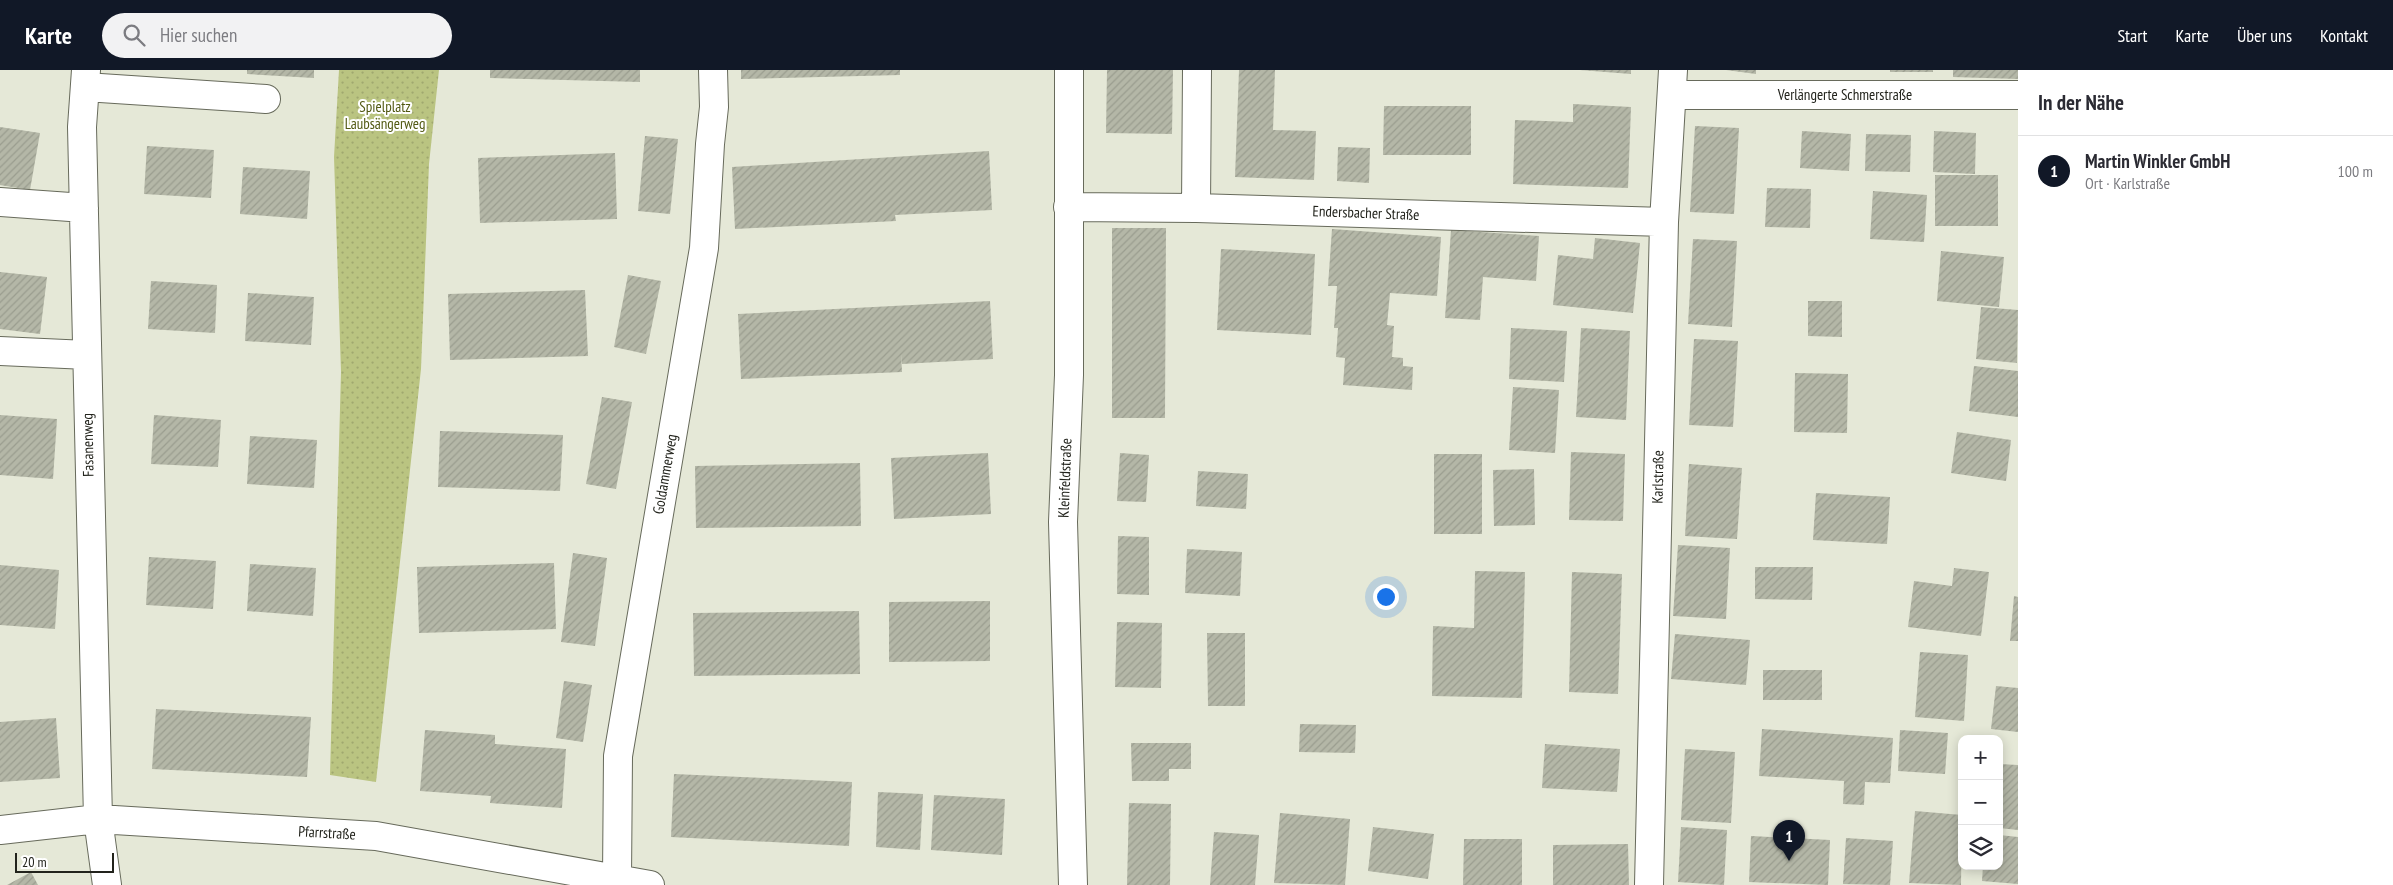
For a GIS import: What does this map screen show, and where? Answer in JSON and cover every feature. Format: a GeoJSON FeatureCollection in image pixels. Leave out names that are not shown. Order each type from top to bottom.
{"type":"FeatureCollection","features":[{"type":"Feature","properties":{"kind":"street","name":"Goldammerweg"},"geometry":{"type":"LineString","coordinates":[[616,878],[618,756],[704,248],[714,107],[714,70]]}},
{"type":"Feature","properties":{"kind":"street","name":"Kleinfeldstraße"},"geometry":{"type":"LineString","coordinates":[[1069,70],[1069,374],[1063,522],[1073,885]]}},
{"type":"Feature","properties":{"kind":"street"},"geometry":{"type":"LineString","coordinates":[[1196,208],[1198,70]]}},
{"type":"Feature","properties":{"kind":"street"},"geometry":{"type":"LineString","coordinates":[[85,78],[266,99]]}},
{"type":"Feature","properties":{"kind":"street","name":"Fasanenweg"},"geometry":{"type":"LineString","coordinates":[[85,78],[82,127],[98,819],[108,885]]}},
{"type":"Feature","properties":{"kind":"street","name":"Verlängerte Schmerstraße"},"geometry":{"type":"LineString","coordinates":[[1672,82],[2018,95]]}},
{"type":"Feature","properties":{"kind":"street","name":"Karlstraße"},"geometry":{"type":"LineString","coordinates":[[1649,885],[1664,222],[1672,82]]}},
{"type":"Feature","properties":{"kind":"street"},"geometry":{"type":"LineString","coordinates":[[0,202],[84,208]]}},
{"type":"Feature","properties":{"kind":"street","name":"Endersbacher Straße"},"geometry":{"type":"LineString","coordinates":[[1068,207],[1196,208],[1664,222]]}},
{"type":"Feature","properties":{"kind":"street"},"geometry":{"type":"LineString","coordinates":[[0,351],[87,355]]}},
{"type":"Feature","properties":{"kind":"street","name":"Pfarrstraße"},"geometry":{"type":"LineString","coordinates":[[0,830],[98,819],[376,836],[650,885]]}},
{"type":"Feature","properties":{"kind":"green space","name":"Spielplatz Laubsängerweg"},"geometry":{"type":"Polygon","coordinates":[[[339,70],[439,70],[429,164],[421,369],[376,782],[330,775],[341,372],[334,157],[339,70]]]}},
{"type":"Feature","properties":{"kind":"building"},"geometry":{"type":"Polygon","coordinates":[[[247,70],[314,70],[314,78],[247,74],[247,70]]]}},
{"type":"Feature","properties":{"kind":"building"},"geometry":{"type":"Polygon","coordinates":[[[490,70],[640,70],[640,82],[490,78],[490,70]]]}},
{"type":"Feature","properties":{"kind":"building"},"geometry":{"type":"Polygon","coordinates":[[[741,70],[900,70],[900,75],[741,79],[741,70]]]}},
{"type":"Feature","properties":{"kind":"building"},"geometry":{"type":"Polygon","coordinates":[[[1107,70],[1173,70],[1172,134],[1106,133],[1107,70]]]}},
{"type":"Feature","properties":{"kind":"building"},"geometry":{"type":"Polygon","coordinates":[[[1239,70],[1275,70],[1273,130],[1316,131],[1314,180],[1235,177],[1239,70]]]}},
{"type":"Feature","properties":{"kind":"building"},"geometry":{"type":"Polygon","coordinates":[[[1580,70],[1631,70],[1631,74],[1580,70]]]}},
{"type":"Feature","properties":{"kind":"building"},"geometry":{"type":"Polygon","coordinates":[[[1726,70],[1756,70],[1756,74],[1726,70]]]}},
{"type":"Feature","properties":{"kind":"building"},"geometry":{"type":"Polygon","coordinates":[[[1890,70],[1933,70],[1933,72],[1890,72],[1890,70]]]}},
{"type":"Feature","properties":{"kind":"building"},"geometry":{"type":"Polygon","coordinates":[[[1953,70],[2018,70],[2018,79],[1953,77],[1953,70]]]}},
{"type":"Feature","properties":{"kind":"building"},"geometry":{"type":"Polygon","coordinates":[[[1573,104],[1631,107],[1628,188],[1513,184],[1515,120],[1573,122],[1573,104]]]}},
{"type":"Feature","properties":{"kind":"building"},"geometry":{"type":"Polygon","coordinates":[[[1384,106],[1471,106],[1471,155],[1383,155],[1384,106]]]}},
{"type":"Feature","properties":{"kind":"building"},"geometry":{"type":"Polygon","coordinates":[[[1695,126],[1739,128],[1734,214],[1690,212],[1695,126]]]}},
{"type":"Feature","properties":{"kind":"building"},"geometry":{"type":"Polygon","coordinates":[[[0,127],[40,133],[30,190],[0,185],[0,127]]]}},
{"type":"Feature","properties":{"kind":"building"},"geometry":{"type":"Polygon","coordinates":[[[1802,131],[1851,134],[1849,171],[1800,168],[1802,131]]]}},
{"type":"Feature","properties":{"kind":"building"},"geometry":{"type":"Polygon","coordinates":[[[1934,131],[1976,133],[1975,174],[1933,172],[1934,131]]]}},
{"type":"Feature","properties":{"kind":"building"},"geometry":{"type":"Polygon","coordinates":[[[1866,134],[1911,135],[1910,172],[1865,171],[1866,134]]]}},
{"type":"Feature","properties":{"kind":"building"},"geometry":{"type":"Polygon","coordinates":[[[645,136],[678,139],[670,214],[638,211],[645,136]]]}},
{"type":"Feature","properties":{"kind":"building"},"geometry":{"type":"Polygon","coordinates":[[[147,146],[214,150],[211,198],[144,194],[147,146]]]}},
{"type":"Feature","properties":{"kind":"building"},"geometry":{"type":"Polygon","coordinates":[[[1338,147],[1370,148],[1369,183],[1337,181],[1338,147]]]}},
{"type":"Feature","properties":{"kind":"building"},"geometry":{"type":"Polygon","coordinates":[[[989,151],[992,210],[895,215],[896,221],[735,229],[732,167],[989,151]]]}},
{"type":"Feature","properties":{"kind":"building"},"geometry":{"type":"Polygon","coordinates":[[[615,153],[617,219],[480,223],[478,158],[615,153]]]}},
{"type":"Feature","properties":{"kind":"building"},"geometry":{"type":"Polygon","coordinates":[[[243,167],[310,171],[307,219],[240,214],[243,167]]]}},
{"type":"Feature","properties":{"kind":"building"},"geometry":{"type":"Polygon","coordinates":[[[1935,175],[1998,175],[1998,226],[1935,226],[1935,175]]]}},
{"type":"Feature","properties":{"kind":"building"},"geometry":{"type":"Polygon","coordinates":[[[1767,188],[1811,189],[1810,228],[1765,227],[1767,188]]]}},
{"type":"Feature","properties":{"kind":"building"},"geometry":{"type":"Polygon","coordinates":[[[1873,191],[1927,195],[1924,242],[1870,239],[1873,191]]]}},
{"type":"Feature","properties":{"kind":"building"},"geometry":{"type":"Polygon","coordinates":[[[1112,228],[1166,228],[1165,418],[1112,418],[1112,228]]]}},
{"type":"Feature","properties":{"kind":"building"},"geometry":{"type":"Polygon","coordinates":[[[1332,229],[1441,237],[1437,296],[1390,293],[1387,325],[1394,326],[1392,357],[1403,358],[1403,366],[1413,367],[1412,390],[1343,385],[1345,358],[1336,357],[1338,328],[1334,328],[1337,286],[1328,286],[1332,229]]]}},
{"type":"Feature","properties":{"kind":"building"},"geometry":{"type":"Polygon","coordinates":[[[1451,230],[1539,236],[1536,281],[1483,277],[1480,320],[1445,318],[1451,230]]]}},
{"type":"Feature","properties":{"kind":"building"},"geometry":{"type":"Polygon","coordinates":[[[1595,238],[1640,243],[1633,313],[1553,305],[1558,255],[1593,259],[1595,238]]]}},
{"type":"Feature","properties":{"kind":"building"},"geometry":{"type":"Polygon","coordinates":[[[1693,239],[1737,241],[1732,327],[1688,324],[1693,239]]]}},
{"type":"Feature","properties":{"kind":"building"},"geometry":{"type":"Polygon","coordinates":[[[1221,249],[1315,254],[1311,335],[1217,330],[1221,249]]]}},
{"type":"Feature","properties":{"kind":"building"},"geometry":{"type":"Polygon","coordinates":[[[1941,251],[2004,257],[1999,307],[1937,301],[1941,251]]]}},
{"type":"Feature","properties":{"kind":"building"},"geometry":{"type":"Polygon","coordinates":[[[0,272],[47,277],[40,334],[0,329],[0,272]]]}},
{"type":"Feature","properties":{"kind":"building"},"geometry":{"type":"Polygon","coordinates":[[[628,275],[661,281],[646,354],[614,347],[628,275]]]}},
{"type":"Feature","properties":{"kind":"building"},"geometry":{"type":"Polygon","coordinates":[[[151,281],[217,285],[215,333],[148,329],[151,281]]]}},
{"type":"Feature","properties":{"kind":"building"},"geometry":{"type":"Polygon","coordinates":[[[585,290],[588,356],[450,360],[448,294],[585,290]]]}},
{"type":"Feature","properties":{"kind":"building"},"geometry":{"type":"Polygon","coordinates":[[[248,293],[314,297],[311,345],[245,341],[248,293]]]}},
{"type":"Feature","properties":{"kind":"building"},"geometry":{"type":"Polygon","coordinates":[[[990,301],[993,359],[902,364],[901,354],[902,372],[741,379],[738,314],[990,301]]]}},
{"type":"Feature","properties":{"kind":"building"},"geometry":{"type":"Polygon","coordinates":[[[1808,301],[1842,301],[1842,337],[1808,336],[1808,301]]]}},
{"type":"Feature","properties":{"kind":"building"},"geometry":{"type":"Polygon","coordinates":[[[1981,307],[2018,310],[2017,363],[1976,359],[1981,307]]]}},
{"type":"Feature","properties":{"kind":"building"},"geometry":{"type":"Polygon","coordinates":[[[1511,328],[1567,331],[1564,382],[1509,379],[1511,328]]]}},
{"type":"Feature","properties":{"kind":"building"},"geometry":{"type":"Polygon","coordinates":[[[1581,328],[1630,331],[1626,420],[1576,417],[1581,328]]]}},
{"type":"Feature","properties":{"kind":"building"},"geometry":{"type":"Polygon","coordinates":[[[1694,339],[1738,341],[1733,427],[1689,425],[1694,339]]]}},
{"type":"Feature","properties":{"kind":"building"},"geometry":{"type":"Polygon","coordinates":[[[1974,366],[2018,371],[2018,417],[1969,411],[1974,366]]]}},
{"type":"Feature","properties":{"kind":"building"},"geometry":{"type":"Polygon","coordinates":[[[1795,373],[1848,374],[1847,433],[1794,432],[1795,373]]]}},
{"type":"Feature","properties":{"kind":"building"},"geometry":{"type":"Polygon","coordinates":[[[1513,387],[1559,390],[1555,453],[1509,450],[1513,387]]]}},
{"type":"Feature","properties":{"kind":"building"},"geometry":{"type":"Polygon","coordinates":[[[602,397],[632,402],[616,489],[586,484],[602,397]]]}},
{"type":"Feature","properties":{"kind":"building"},"geometry":{"type":"Polygon","coordinates":[[[0,415],[57,419],[53,479],[0,475],[0,415]]]}},
{"type":"Feature","properties":{"kind":"building"},"geometry":{"type":"Polygon","coordinates":[[[154,415],[221,420],[218,467],[151,464],[154,415]]]}},
{"type":"Feature","properties":{"kind":"building"},"geometry":{"type":"Polygon","coordinates":[[[440,431],[563,435],[560,491],[438,487],[440,431]]]}},
{"type":"Feature","properties":{"kind":"building"},"geometry":{"type":"Polygon","coordinates":[[[1957,432],[2011,440],[2006,481],[1951,473],[1957,432]]]}},
{"type":"Feature","properties":{"kind":"building"},"geometry":{"type":"Polygon","coordinates":[[[250,436],[317,440],[314,488],[247,484],[250,436]]]}},
{"type":"Feature","properties":{"kind":"building"},"geometry":{"type":"Polygon","coordinates":[[[1571,452],[1625,454],[1623,521],[1569,520],[1571,452]]]}},
{"type":"Feature","properties":{"kind":"building"},"geometry":{"type":"Polygon","coordinates":[[[988,453],[991,514],[894,519],[891,458],[988,453]]]}},
{"type":"Feature","properties":{"kind":"building"},"geometry":{"type":"Polygon","coordinates":[[[1120,453],[1149,455],[1146,502],[1117,501],[1120,453]]]}},
{"type":"Feature","properties":{"kind":"building"},"geometry":{"type":"Polygon","coordinates":[[[1434,454],[1482,454],[1482,534],[1434,534],[1434,454]]]}},
{"type":"Feature","properties":{"kind":"building"},"geometry":{"type":"Polygon","coordinates":[[[860,463],[861,526],[696,528],[695,466],[860,463]]]}},
{"type":"Feature","properties":{"kind":"building"},"geometry":{"type":"Polygon","coordinates":[[[1689,464],[1742,468],[1737,539],[1685,536],[1689,464]]]}},
{"type":"Feature","properties":{"kind":"building"},"geometry":{"type":"Polygon","coordinates":[[[1534,469],[1535,525],[1494,526],[1493,470],[1534,469]]]}},
{"type":"Feature","properties":{"kind":"building"},"geometry":{"type":"Polygon","coordinates":[[[1198,471],[1248,474],[1246,509],[1196,506],[1198,471]]]}},
{"type":"Feature","properties":{"kind":"building"},"geometry":{"type":"Polygon","coordinates":[[[1816,493],[1890,497],[1887,544],[1813,540],[1816,493]]]}},
{"type":"Feature","properties":{"kind":"building"},"geometry":{"type":"Polygon","coordinates":[[[1118,536],[1149,537],[1149,595],[1117,594],[1118,536]]]}},
{"type":"Feature","properties":{"kind":"building"},"geometry":{"type":"Polygon","coordinates":[[[1678,545],[1730,548],[1726,619],[1673,616],[1678,545]]]}},
{"type":"Feature","properties":{"kind":"building"},"geometry":{"type":"Polygon","coordinates":[[[1187,549],[1242,552],[1240,596],[1185,593],[1187,549]]]}},
{"type":"Feature","properties":{"kind":"building"},"geometry":{"type":"Polygon","coordinates":[[[573,553],[607,558],[595,646],[561,642],[573,553]]]}},
{"type":"Feature","properties":{"kind":"building"},"geometry":{"type":"Polygon","coordinates":[[[149,557],[216,561],[213,609],[146,605],[149,557]]]}},
{"type":"Feature","properties":{"kind":"building"},"geometry":{"type":"Polygon","coordinates":[[[554,563],[556,629],[419,633],[417,567],[554,563]]]}},
{"type":"Feature","properties":{"kind":"building"},"geometry":{"type":"Polygon","coordinates":[[[250,564],[316,568],[313,616],[247,611],[250,564]]]}},
{"type":"Feature","properties":{"kind":"building"},"geometry":{"type":"Polygon","coordinates":[[[0,565],[59,570],[55,629],[0,625],[0,565]]]}},
{"type":"Feature","properties":{"kind":"building"},"geometry":{"type":"Polygon","coordinates":[[[1755,567],[1813,567],[1812,600],[1755,599],[1755,567]]]}},
{"type":"Feature","properties":{"kind":"building"},"geometry":{"type":"Polygon","coordinates":[[[1954,568],[1989,572],[1981,636],[1908,627],[1914,581],[1952,586],[1954,568]]]}},
{"type":"Feature","properties":{"kind":"building"},"geometry":{"type":"Polygon","coordinates":[[[1475,571],[1525,572],[1522,698],[1432,696],[1433,626],[1474,628],[1475,571]]]}},
{"type":"Feature","properties":{"kind":"building"},"geometry":{"type":"Polygon","coordinates":[[[1572,572],[1622,574],[1618,694],[1569,692],[1572,572]]]}},
{"type":"Feature","properties":{"kind":"building"},"geometry":{"type":"Polygon","coordinates":[[[2014,596],[2018,597],[2018,641],[2010,641],[2014,596]]]}},
{"type":"Feature","properties":{"kind":"building"},"geometry":{"type":"Polygon","coordinates":[[[990,601],[990,661],[889,662],[889,602],[990,601]]]}},
{"type":"Feature","properties":{"kind":"building"},"geometry":{"type":"Polygon","coordinates":[[[859,611],[860,674],[694,676],[693,613],[859,611]]]}},
{"type":"Feature","properties":{"kind":"building"},"geometry":{"type":"Polygon","coordinates":[[[1117,622],[1162,623],[1161,688],[1115,687],[1117,622]]]}},
{"type":"Feature","properties":{"kind":"building"},"geometry":{"type":"Polygon","coordinates":[[[1207,633],[1245,633],[1245,706],[1208,706],[1207,633]]]}},
{"type":"Feature","properties":{"kind":"building"},"geometry":{"type":"Polygon","coordinates":[[[1675,634],[1750,640],[1746,685],[1671,679],[1675,634]]]}},
{"type":"Feature","properties":{"kind":"building"},"geometry":{"type":"Polygon","coordinates":[[[1920,652],[1968,655],[1964,721],[1915,717],[1920,652]]]}},
{"type":"Feature","properties":{"kind":"building"},"geometry":{"type":"Polygon","coordinates":[[[1763,670],[1822,670],[1822,700],[1763,700],[1763,670]]]}},
{"type":"Feature","properties":{"kind":"building"},"geometry":{"type":"Polygon","coordinates":[[[564,681],[592,685],[583,742],[556,738],[564,681]]]}},
{"type":"Feature","properties":{"kind":"building"},"geometry":{"type":"Polygon","coordinates":[[[1996,686],[2018,688],[2018,732],[1991,729],[1996,686]]]}},
{"type":"Feature","properties":{"kind":"building"},"geometry":{"type":"Polygon","coordinates":[[[156,709],[311,717],[307,777],[152,769],[156,709]]]}},
{"type":"Feature","properties":{"kind":"building"},"geometry":{"type":"Polygon","coordinates":[[[56,718],[60,778],[0,782],[0,722],[56,718]]]}},
{"type":"Feature","properties":{"kind":"building"},"geometry":{"type":"Polygon","coordinates":[[[1300,724],[1356,725],[1355,753],[1299,752],[1300,724]]]}},
{"type":"Feature","properties":{"kind":"building"},"geometry":{"type":"Polygon","coordinates":[[[1762,729],[1893,738],[1890,783],[1865,782],[1864,805],[1843,804],[1844,781],[1759,776],[1762,729]]]}},
{"type":"Feature","properties":{"kind":"building"},"geometry":{"type":"Polygon","coordinates":[[[425,730],[495,735],[495,744],[566,749],[562,808],[490,803],[491,796],[420,791],[425,730]]]}},
{"type":"Feature","properties":{"kind":"building"},"geometry":{"type":"Polygon","coordinates":[[[1900,730],[1948,733],[1945,774],[1898,771],[1900,730]]]}},
{"type":"Feature","properties":{"kind":"building"},"geometry":{"type":"Polygon","coordinates":[[[1131,743],[1191,743],[1191,769],[1169,769],[1169,781],[1132,781],[1131,743]]]}},
{"type":"Feature","properties":{"kind":"building"},"geometry":{"type":"Polygon","coordinates":[[[1545,744],[1620,749],[1617,792],[1542,788],[1545,744]]]}},
{"type":"Feature","properties":{"kind":"building"},"geometry":{"type":"Polygon","coordinates":[[[1685,749],[1735,752],[1731,823],[1681,820],[1685,749]]]}},
{"type":"Feature","properties":{"kind":"building"},"geometry":{"type":"Polygon","coordinates":[[[2003,764],[2018,765],[2018,830],[2003,828],[2003,764]]]}},
{"type":"Feature","properties":{"kind":"building"},"geometry":{"type":"Polygon","coordinates":[[[674,774],[852,782],[849,846],[671,837],[674,774]]]}},
{"type":"Feature","properties":{"kind":"building"},"geometry":{"type":"Polygon","coordinates":[[[878,792],[923,794],[920,850],[876,847],[878,792]]]}},
{"type":"Feature","properties":{"kind":"building"},"geometry":{"type":"Polygon","coordinates":[[[934,795],[1005,799],[1002,855],[931,850],[934,795]]]}},
{"type":"Feature","properties":{"kind":"building"},"geometry":{"type":"Polygon","coordinates":[[[1129,803],[1171,804],[1170,885],[1127,885],[1129,803]]]}},
{"type":"Feature","properties":{"kind":"building"},"geometry":{"type":"Polygon","coordinates":[[[1915,811],[1958,815],[1958,870],[1961,870],[1961,885],[1909,883],[1915,811]]]}},
{"type":"Feature","properties":{"kind":"building"},"geometry":{"type":"Polygon","coordinates":[[[1280,813],[1350,819],[1345,885],[1274,883],[1280,813]]]}},
{"type":"Feature","properties":{"kind":"building"},"geometry":{"type":"Polygon","coordinates":[[[1373,827],[1434,834],[1428,879],[1368,871],[1373,827]]]}},
{"type":"Feature","properties":{"kind":"building"},"geometry":{"type":"Polygon","coordinates":[[[1681,827],[1727,830],[1724,885],[1678,882],[1681,827]]]}},
{"type":"Feature","properties":{"kind":"building"},"geometry":{"type":"Polygon","coordinates":[[[1214,832],[1259,835],[1255,885],[1210,885],[1214,832]]]}},
{"type":"Feature","properties":{"kind":"building"},"geometry":{"type":"Polygon","coordinates":[[[2003,835],[2018,837],[2018,884],[1982,881],[1983,870],[2003,870],[2003,835]]]}},
{"type":"Feature","properties":{"kind":"building"},"geometry":{"type":"Polygon","coordinates":[[[1751,836],[1830,840],[1828,885],[1749,882],[1751,836]]]}},
{"type":"Feature","properties":{"kind":"building"},"geometry":{"type":"Polygon","coordinates":[[[1846,838],[1893,841],[1890,885],[1843,884],[1846,838]]]}},
{"type":"Feature","properties":{"kind":"building"},"geometry":{"type":"Polygon","coordinates":[[[1464,839],[1522,839],[1522,885],[1463,885],[1464,839]]]}},
{"type":"Feature","properties":{"kind":"building"},"geometry":{"type":"Polygon","coordinates":[[[1628,844],[1629,885],[1553,885],[1553,845],[1628,844]]]}},
{"type":"Feature","properties":{"kind":"building"},"geometry":{"type":"Polygon","coordinates":[[[31,872],[38,885],[7,885],[31,872]]]}},
{"type":"Feature","properties":{"kind":"place","name":"Martin Winkler GmbH"},"geometry":{"type":"Point","coordinates":[1789,861]}}]}
